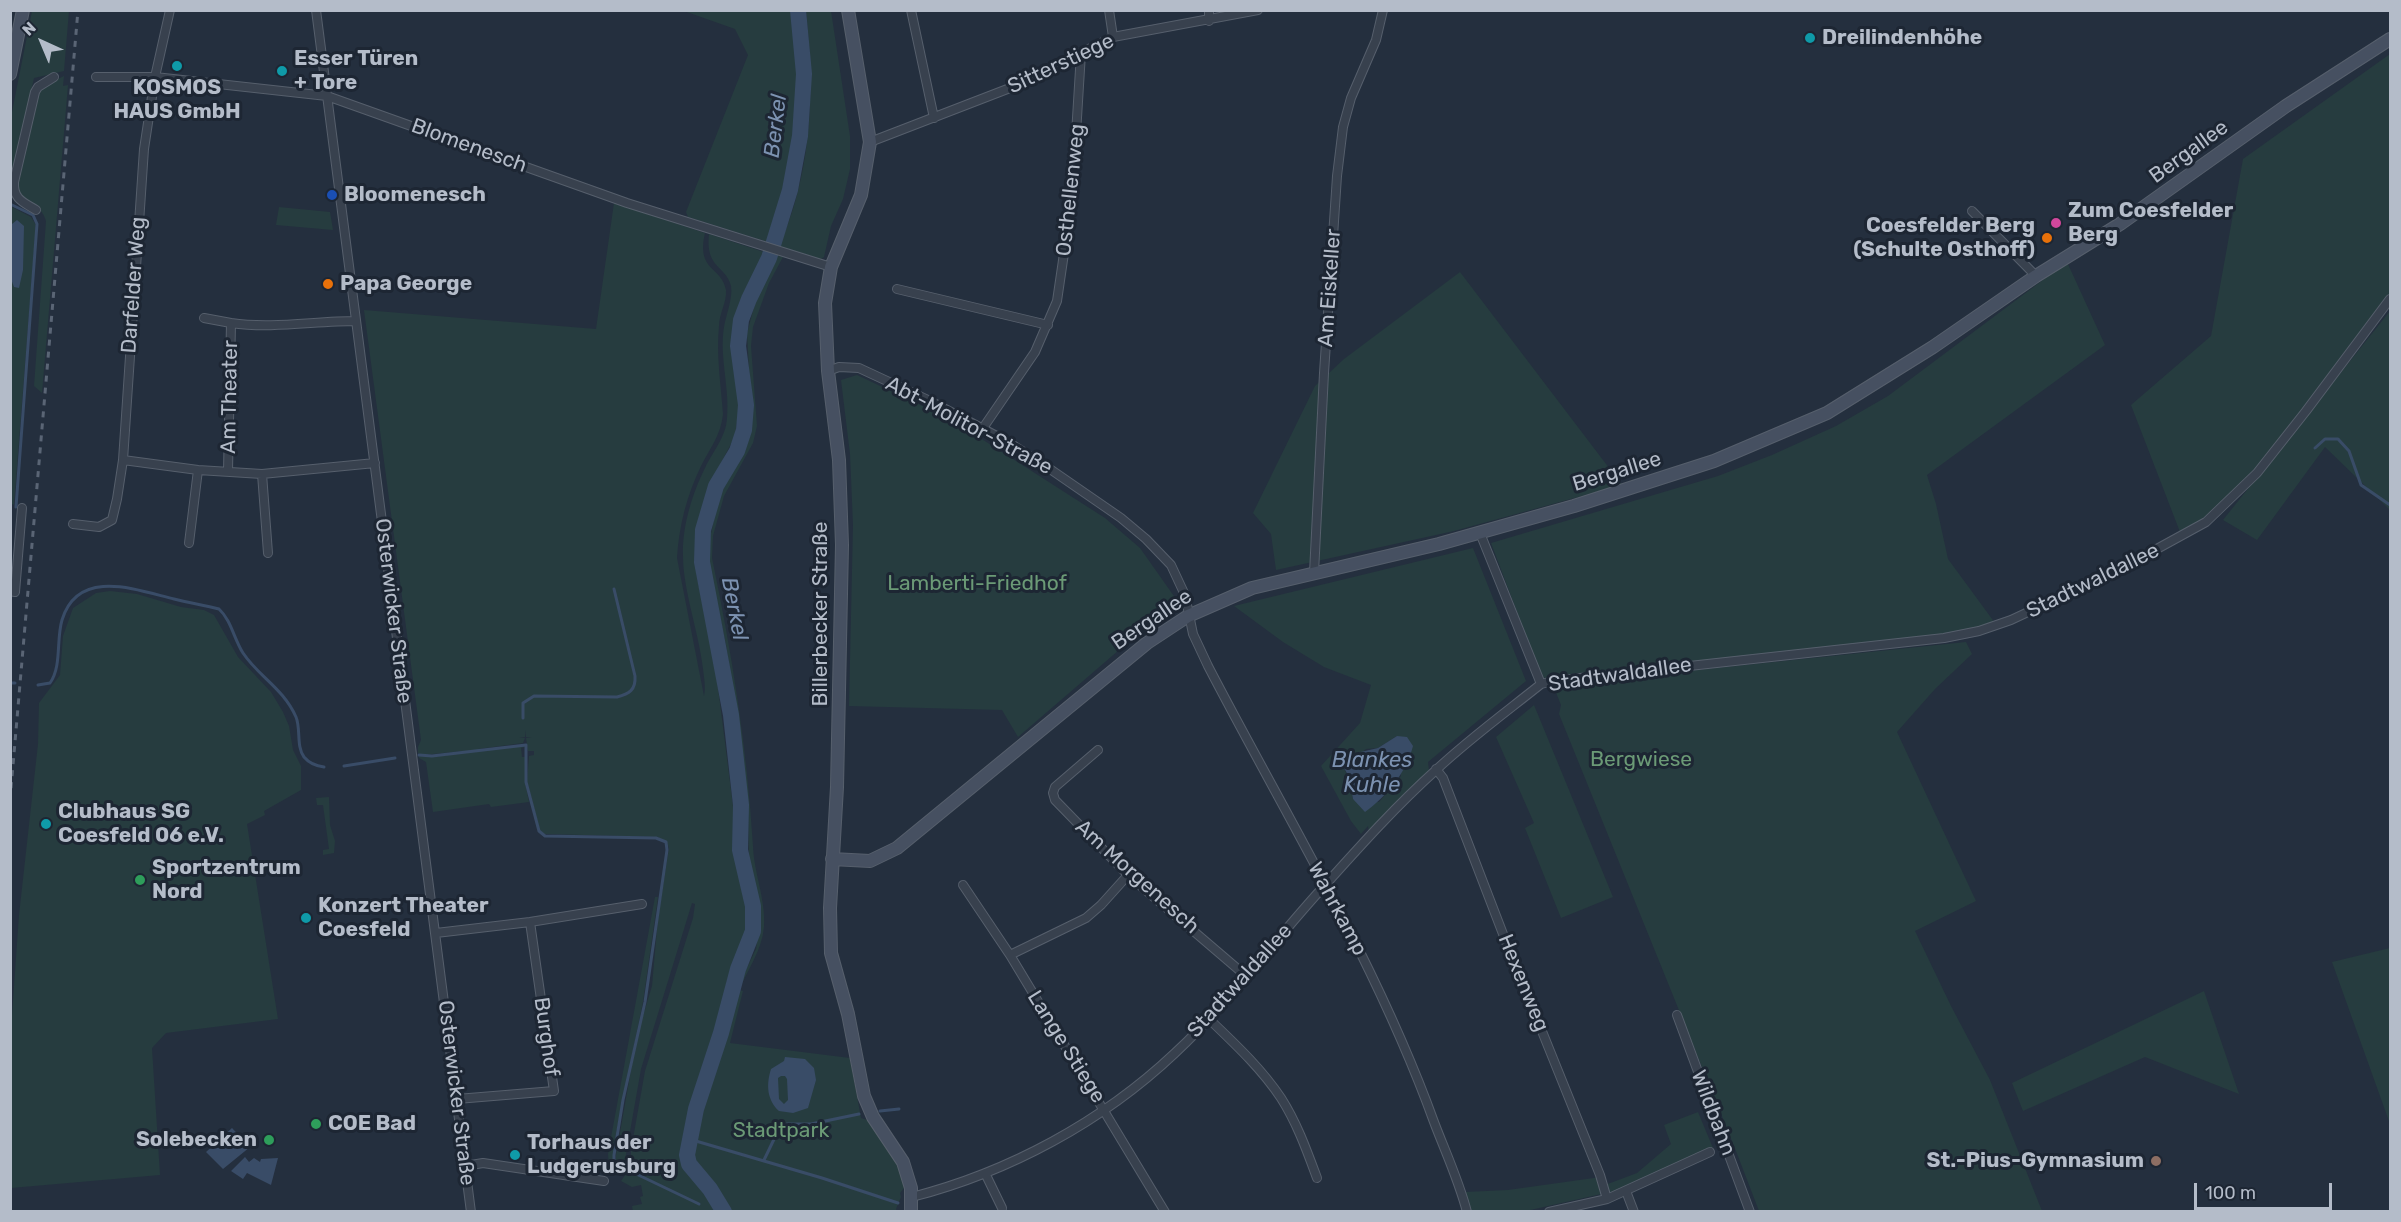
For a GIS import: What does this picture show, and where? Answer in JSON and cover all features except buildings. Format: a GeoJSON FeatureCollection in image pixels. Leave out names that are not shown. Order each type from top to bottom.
{"type":"FeatureCollection","features":[{"type":"Feature","properties":{"kind":"street"},"geometry":{"type":"LineString","coordinates":[[10,74],[23,10]]}},
{"type":"Feature","properties":{"kind":"street","name":"Darfelder Weg"},"geometry":{"type":"LineString","coordinates":[[73,524],[99,527],[112,520],[123,460],[144,149],[155,77],[170,10]]}},
{"type":"Feature","properties":{"kind":"street","name":"Osterwicker Straße"},"geometry":{"type":"LineString","coordinates":[[316,10],[471,1212]]}},
{"type":"Feature","properties":{"kind":"street","name":"Billerbecker Straße"},"geometry":{"type":"LineString","coordinates":[[848,10],[870,142],[861,195],[831,267],[825,303],[828,371],[838,451],[842,545],[837,776],[830,908],[831,953],[848,1014],[864,1096],[873,1117],[903,1162],[912,1197],[911,1212]]}},
{"type":"Feature","properties":{"kind":"street"},"geometry":{"type":"LineString","coordinates":[[911,10],[934,118]]}},
{"type":"Feature","properties":{"kind":"street"},"geometry":{"type":"LineString","coordinates":[[1109,10],[1113,37]]}},
{"type":"Feature","properties":{"kind":"street"},"geometry":{"type":"LineString","coordinates":[[1209,10],[1209,21]]}},
{"type":"Feature","properties":{"kind":"street","name":"Sitterstiege"},"geometry":{"type":"LineString","coordinates":[[870,142],[1010,88],[1113,37],[1209,21],[1258,10]]}},
{"type":"Feature","properties":{"kind":"street","name":"Am Eiskeller"},"geometry":{"type":"LineString","coordinates":[[1314,573],[1324,373],[1342,137],[1351,98],[1376,40],[1383,10]]}},
{"type":"Feature","properties":{"kind":"street","name":"Bergallee"},"geometry":{"type":"LineString","coordinates":[[832,859],[870,861],[897,848],[1123,662],[1188,616],[1252,588],[1480,533],[1714,461],[1827,413],[1933,347],[2036,276],[2120,225],[2286,106],[2391,39]]}},
{"type":"Feature","properties":{"kind":"street","name":"Osthellenweg"},"geometry":{"type":"LineString","coordinates":[[983,428],[1035,352],[1057,301],[1072,199],[1081,53]]}},
{"type":"Feature","properties":{"kind":"street"},"geometry":{"type":"LineString","coordinates":[[36,210],[18,199],[14,190],[14,182],[35,92],[38,87],[54,77]]}},
{"type":"Feature","properties":{"kind":"street","name":"Blomenesch"},"geometry":{"type":"LineString","coordinates":[[96,77],[155,77],[327,96],[627,203],[831,267]]}},
{"type":"Feature","properties":{"kind":"street"},"geometry":{"type":"LineString","coordinates":[[1972,211],[2036,276]]}},
{"type":"Feature","properties":{"kind":"street"},"geometry":{"type":"LineString","coordinates":[[897,289],[1048,325]]}},
{"type":"Feature","properties":{"kind":"street","name":"Stadtwaldallee"},"geometry":{"type":"LineString","coordinates":[[912,1197],[955,1185],[1044,1147],[1105,1110],[1175,1053],[1209,1019],[1324,885],[1436,769],[1541,684],[1944,638],[1979,631],[2037,609],[2160,549],[2206,522],[2257,473],[2391,299]]}},
{"type":"Feature","properties":{"kind":"street","name":"Am Theater"},"geometry":{"type":"LineString","coordinates":[[204,318],[249,326],[356,321]]}},
{"type":"Feature","properties":{"kind":"street","name":"Am Theater"},"geometry":{"type":"LineString","coordinates":[[228,471],[231,323]]}},
{"type":"Feature","properties":{"kind":"street","name":"Abt-Molitor-Straße"},"geometry":{"type":"LineString","coordinates":[[828,371],[839,367],[859,368],[983,428],[1050,468],[1121,518],[1146,539],[1171,565],[1185,595],[1188,616]]}},
{"type":"Feature","properties":{"kind":"street","name":"Am Theater"},"geometry":{"type":"LineString","coordinates":[[123,460],[198,471],[262,474],[375,463]]}},
{"type":"Feature","properties":{"kind":"street","name":"Am Theater"},"geometry":{"type":"LineString","coordinates":[[189,543],[198,471]]}},
{"type":"Feature","properties":{"kind":"street","name":"Am Theater"},"geometry":{"type":"LineString","coordinates":[[262,474],[268,553]]}},
{"type":"Feature","properties":{"kind":"street"},"geometry":{"type":"LineString","coordinates":[[13,591],[22,508]]}},
{"type":"Feature","properties":{"kind":"street"},"geometry":{"type":"LineString","coordinates":[[1480,533],[1541,684]]}},
{"type":"Feature","properties":{"kind":"street","name":"Wahrkamp"},"geometry":{"type":"LineString","coordinates":[[1188,616],[1193,634],[1208,666],[1366,964],[1408,1056],[1467,1212]]}},
{"type":"Feature","properties":{"kind":"street","name":"Am Morgenesch"},"geometry":{"type":"LineString","coordinates":[[1098,750],[1055,787],[1053,793],[1059,805],[1128,875],[1246,976]]}},
{"type":"Feature","properties":{"kind":"street","name":"Hexenweg"},"geometry":{"type":"LineString","coordinates":[[1436,769],[1443,778],[1511,956],[1600,1175],[1607,1199]]}},
{"type":"Feature","properties":{"kind":"street"},"geometry":{"type":"LineString","coordinates":[[1010,955],[1086,918],[1128,875]]}},
{"type":"Feature","properties":{"kind":"street","name":"Lange Stiege"},"geometry":{"type":"LineString","coordinates":[[963,885],[1010,955],[1165,1212]]}},
{"type":"Feature","properties":{"kind":"street"},"geometry":{"type":"LineString","coordinates":[[436,933],[531,922],[642,904]]}},
{"type":"Feature","properties":{"kind":"street","name":"Burghof"},"geometry":{"type":"LineString","coordinates":[[457,1099],[554,1091],[531,922]]}},
{"type":"Feature","properties":{"kind":"street","name":"Wildbahn"},"geometry":{"type":"LineString","coordinates":[[1677,1015],[1750,1212]]}},
{"type":"Feature","properties":{"kind":"street"},"geometry":{"type":"LineString","coordinates":[[1209,1019],[1239,1048],[1281,1098],[1305,1144],[1317,1178]]}},
{"type":"Feature","properties":{"kind":"street"},"geometry":{"type":"LineString","coordinates":[[1549,1212],[1607,1199],[1710,1152]]}},
{"type":"Feature","properties":{"kind":"street"},"geometry":{"type":"LineString","coordinates":[[465,1166],[483,1163],[604,1181]]}},
{"type":"Feature","properties":{"kind":"street"},"geometry":{"type":"LineString","coordinates":[[985,1173],[1002,1208]]}},
{"type":"Feature","properties":{"kind":"street"},"geometry":{"type":"LineString","coordinates":[[1626,1191],[1634,1212]]}},
{"type":"Feature","properties":{"kind":"green space"},"geometry":{"type":"Polygon","coordinates":[[[32,11],[69,11],[64,71],[34,78],[11,181],[11,117],[32,11]]]}},
{"type":"Feature","properties":{"kind":"green space"},"geometry":{"type":"Polygon","coordinates":[[[684,11],[792,11],[797,73],[795,135],[787,175],[768,242],[688,217],[686,212],[748,55],[735,29],[684,11]]]}},
{"type":"Feature","properties":{"kind":"green space"},"geometry":{"type":"Polygon","coordinates":[[[806,11],[831,11],[850,136],[850,169],[843,199],[831,226],[824,257],[821,259],[779,246],[790,219],[801,179],[808,131],[810,59],[806,11]]]}},
{"type":"Feature","properties":{"kind":"green space"},"geometry":{"type":"Polygon","coordinates":[[[2390,54],[2390,292],[2384,304],[2256,470],[2213,513],[2180,532],[2131,405],[2211,336],[2243,159],[2390,54]]]}},
{"type":"Feature","properties":{"kind":"green space"},"geometry":{"type":"Polygon","coordinates":[[[64,76],[63,86],[68,85],[42,393],[34,386],[46,221],[39,209],[21,198],[17,183],[37,95],[41,87],[64,76]]]}},
{"type":"Feature","properties":{"kind":"green space","name":"Stadtpark"},"geometry":{"type":"Polygon","coordinates":[[[614,203],[705,233],[704,255],[724,282],[726,290],[718,337],[722,422],[688,499],[677,558],[704,696],[705,682],[686,583],[683,545],[686,522],[696,489],[722,438],[728,407],[723,338],[731,286],[710,254],[709,234],[764,252],[736,316],[734,351],[739,408],[735,436],[707,490],[695,547],[697,578],[713,648],[734,814],[734,854],[747,905],[748,926],[744,944],[727,980],[720,1016],[689,1117],[701,1117],[733,1013],[739,984],[756,949],[759,925],[759,904],[749,863],[748,813],[733,692],[726,645],[710,573],[708,548],[719,495],[748,440],[752,425],[747,333],[756,300],[776,255],[783,257],[769,283],[753,327],[751,346],[757,426],[753,443],[724,496],[713,536],[712,558],[738,701],[754,856],[764,917],[761,944],[739,990],[743,991],[730,1043],[850,1058],[861,1118],[870,1121],[881,1137],[896,1161],[902,1179],[904,1188],[900,1193],[897,1211],[633,1211],[632,1206],[642,1204],[641,1185],[632,1187],[621,1181],[631,1167],[631,1150],[645,1071],[693,918],[695,904],[692,903],[641,1069],[625,1160],[620,1166],[616,1163],[616,1155],[637,1036],[652,986],[658,918],[669,848],[667,843],[658,837],[545,834],[540,831],[527,781],[529,756],[534,755],[534,751],[528,751],[526,738],[532,737],[526,737],[525,730],[525,737],[519,738],[525,738],[523,743],[478,749],[523,745],[525,747],[521,748],[522,757],[526,757],[525,782],[529,802],[491,807],[489,804],[433,812],[426,762],[419,758],[419,755],[432,757],[464,751],[423,755],[418,753],[421,740],[364,310],[596,329],[614,203]]]}},
{"type":"Feature","properties":{"kind":"green space"},"geometry":{"type":"Polygon","coordinates":[[[10,206],[31,217],[36,225],[14,505],[10,503],[10,206]]]}},
{"type":"Feature","properties":{"kind":"green space"},"geometry":{"type":"Polygon","coordinates":[[[279,207],[330,212],[333,230],[276,225],[279,207]]]}},
{"type":"Feature","properties":{"kind":"green space"},"geometry":{"type":"Polygon","coordinates":[[[2067,262],[2105,345],[1927,475],[1948,559],[1995,623],[1944,636],[1542,678],[1491,543],[1718,476],[1836,426],[1888,396],[2067,262]]]}},
{"type":"Feature","properties":{"kind":"green space"},"geometry":{"type":"Polygon","coordinates":[[[1460,272],[1622,485],[1454,531],[1276,570],[1271,534],[1253,513],[1315,386],[1344,359],[1460,272]]]}},
{"type":"Feature","properties":{"kind":"green space"},"geometry":{"type":"Polygon","coordinates":[[[2390,311],[2390,510],[2325,447],[2257,540],[2223,520],[2390,311]]]}},
{"type":"Feature","properties":{"kind":"green space","name":"Lamberti-Friedhof"},"geometry":{"type":"Polygon","coordinates":[[[857,375],[952,420],[1105,518],[1140,548],[1176,599],[1169,612],[1119,650],[1018,737],[1002,710],[849,706],[853,525],[850,454],[841,380],[857,375]]]}},
{"type":"Feature","properties":{"kind":"green space"},"geometry":{"type":"Polygon","coordinates":[[[1473,548],[1526,681],[1428,762],[1429,771],[1369,833],[1368,826],[1361,834],[1351,821],[1321,766],[1360,723],[1371,685],[1324,667],[1283,642],[1234,606],[1473,548]],[[1397,736],[1378,748],[1366,749],[1344,769],[1349,777],[1353,799],[1379,802],[1401,776],[1397,736]]]}},
{"type":"Feature","properties":{"kind":"green space","name":"Sportzentrum Nord"},"geometry":{"type":"Polygon","coordinates":[[[110,591],[137,594],[181,607],[204,610],[214,615],[238,657],[271,692],[289,726],[293,750],[301,766],[301,790],[264,811],[265,815],[247,824],[278,1019],[166,1033],[152,1048],[160,1175],[11,1188],[11,1029],[19,915],[38,744],[39,703],[60,675],[63,636],[73,608],[96,593],[110,591]]]}},
{"type":"Feature","properties":{"kind":"green space","name":"Bergwiese"},"geometry":{"type":"Polygon","coordinates":[[[1966,642],[1972,654],[1935,689],[1897,732],[1976,901],[1915,931],[1990,1080],[2042,1211],[1759,1211],[1559,714],[1561,705],[1553,685],[1966,642]]]}},
{"type":"Feature","properties":{"kind":"green space"},"geometry":{"type":"Polygon","coordinates":[[[1534,705],[1613,897],[1561,918],[1525,828],[1534,823],[1496,737],[1534,705]]]}},
{"type":"Feature","properties":{"kind":"green space"},"geometry":{"type":"Polygon","coordinates":[[[329,797],[330,825],[335,841],[334,853],[323,855],[323,850],[329,849],[323,805],[317,805],[316,798],[329,797]]]}},
{"type":"Feature","properties":{"kind":"green space"},"geometry":{"type":"Polygon","coordinates":[[[655,897],[658,897],[643,1002],[615,1139],[613,1163],[619,1167],[616,1171],[609,1165],[608,1154],[655,897]]]}},
{"type":"Feature","properties":{"kind":"green space"},"geometry":{"type":"Polygon","coordinates":[[[2390,948],[2390,1124],[2332,962],[2390,948]]]}},
{"type":"Feature","properties":{"kind":"green space"},"geometry":{"type":"Polygon","coordinates":[[[2204,991],[2239,1094],[2145,1057],[2023,1111],[2012,1083],[2204,991]]]}},
{"type":"Feature","properties":{"kind":"green space"},"geometry":{"type":"Polygon","coordinates":[[[1698,1112],[1713,1148],[1628,1188],[1526,1211],[1469,1211],[1465,1192],[1508,1190],[1601,1177],[1605,1185],[1637,1173],[1671,1144],[1664,1125],[1698,1112]]]}},
{"type":"Feature","properties":{"kind":"water"},"geometry":{"type":"Polygon","coordinates":[[[17,220],[24,226],[23,270],[19,288],[14,287],[11,279],[11,231],[12,224],[17,220]]]}},
{"type":"Feature","properties":{"kind":"water","name":"Blankes Kuhle"},"geometry":{"type":"Polygon","coordinates":[[[1397,736],[1407,737],[1413,746],[1410,756],[1395,783],[1365,812],[1353,799],[1349,777],[1344,768],[1345,759],[1352,754],[1378,748],[1397,736]]]}},
{"type":"Feature","properties":{"kind":"water"},"geometry":{"type":"Polygon","coordinates":[[[785,1057],[805,1059],[814,1068],[816,1080],[808,1108],[793,1113],[779,1111],[772,1102],[769,1092],[768,1081],[771,1069],[784,1061],[785,1057]],[[785,1076],[778,1078],[779,1099],[784,1104],[788,1100],[785,1076]]]}},
{"type":"Feature","properties":{"kind":"water"},"geometry":{"type":"Polygon","coordinates":[[[232,1128],[250,1147],[223,1169],[206,1152],[232,1128]]]}},
{"type":"Feature","properties":{"kind":"water"},"geometry":{"type":"Polygon","coordinates":[[[245,1157],[249,1162],[254,1158],[260,1162],[261,1159],[278,1158],[271,1185],[247,1173],[243,1179],[231,1171],[245,1157]]]}},
{"type":"Feature","properties":{"kind":"waterway","name":"Berkel"},"geometry":{"type":"LineString","coordinates":[[724,1212],[710,1189],[689,1164],[687,1155],[696,1109],[721,1033],[738,969],[753,931],[753,906],[740,850],[741,805],[731,715],[702,562],[703,530],[716,486],[737,451],[744,430],[746,405],[738,346],[741,320],[769,258],[790,190],[800,136],[804,74],[798,10]]}},
{"type":"Feature","properties":{"kind":"waterway"},"geometry":{"type":"LineString","coordinates":[[10,204],[33,215],[37,224],[16,507]]}},
{"type":"Feature","properties":{"kind":"waterway"},"geometry":{"type":"LineString","coordinates":[[2315,448],[2325,439],[2338,439],[2349,451],[2361,485],[2390,505]]}},
{"type":"Feature","properties":{"kind":"waterway"},"geometry":{"type":"LineString","coordinates":[[38,685],[50,683],[54,676],[62,620],[70,604],[81,593],[110,586],[143,591],[219,609],[227,619],[243,653],[291,707],[296,717],[300,748],[304,757],[313,764],[324,767]]}},
{"type":"Feature","properties":{"kind":"waterway"},"geometry":{"type":"LineString","coordinates":[[523,718],[523,703],[534,696],[617,697],[628,693],[633,688],[635,676],[614,589]]}},
{"type":"Feature","properties":{"kind":"waterway"},"geometry":{"type":"LineString","coordinates":[[10,683],[15,683]]}},
{"type":"Feature","properties":{"kind":"waterway"},"geometry":{"type":"LineString","coordinates":[[419,755],[432,756],[526,745],[526,782],[539,831],[545,836],[656,838],[666,842],[667,850],[645,1002],[623,1100],[614,1155],[614,1162],[621,1167]]}},
{"type":"Feature","properties":{"kind":"waterway"},"geometry":{"type":"LineString","coordinates":[[344,766],[395,758]]}},
{"type":"Feature","properties":{"kind":"waterway"},"geometry":{"type":"LineString","coordinates":[[880,1111],[899,1109]]}},
{"type":"Feature","properties":{"kind":"waterway"},"geometry":{"type":"LineString","coordinates":[[764,1160],[778,1131],[787,1124],[811,1124],[859,1114]]}},
{"type":"Feature","properties":{"kind":"waterway"},"geometry":{"type":"LineString","coordinates":[[689,1139],[898,1203]]}},
{"type":"Feature","properties":{"kind":"waterway"},"geometry":{"type":"LineString","coordinates":[[630,1171],[699,1204]]}},
{"type":"Feature","properties":{"kind":"railway"},"geometry":{"type":"LineString","coordinates":[[10,800],[78,10]]}},
{"type":"Feature","properties":{"kind":"place","name":"Dreilindenhöhe"},"geometry":{"type":"Point","coordinates":[1810,38]}},
{"type":"Feature","properties":{"kind":"place","name":"KOSMOS HAUS GmbH"},"geometry":{"type":"Point","coordinates":[177,66]}},
{"type":"Feature","properties":{"kind":"place","name":"Esser Türen + Tore"},"geometry":{"type":"Point","coordinates":[282,71]}},
{"type":"Feature","properties":{"kind":"place","name":"Bloomenesch"},"geometry":{"type":"Point","coordinates":[332,195]}},
{"type":"Feature","properties":{"kind":"place","name":"Zum Coesfelder Berg"},"geometry":{"type":"Point","coordinates":[2056,223]}},
{"type":"Feature","properties":{"kind":"place","name":"Coesfelder Berg (Schulte Osthoff)"},"geometry":{"type":"Point","coordinates":[2047,238]}},
{"type":"Feature","properties":{"kind":"place","name":"Papa George"},"geometry":{"type":"Point","coordinates":[328,284]}},
{"type":"Feature","properties":{"kind":"place","name":"Clubhaus SG Coesfeld 06 e.V."},"geometry":{"type":"Point","coordinates":[46,824]}},
{"type":"Feature","properties":{"kind":"place","name":"Sportzentrum Nord"},"geometry":{"type":"Point","coordinates":[140,880]}},
{"type":"Feature","properties":{"kind":"place","name":"Konzert Theater Coesfeld"},"geometry":{"type":"Point","coordinates":[306,918]}},
{"type":"Feature","properties":{"kind":"place","name":"COE Bad"},"geometry":{"type":"Point","coordinates":[316,1124]}},
{"type":"Feature","properties":{"kind":"place","name":"Solebecken"},"geometry":{"type":"Point","coordinates":[269,1140]}},
{"type":"Feature","properties":{"kind":"place","name":"Torhaus der Ludgerusburg"},"geometry":{"type":"Point","coordinates":[515,1155]}},
{"type":"Feature","properties":{"kind":"place","name":"St.-Pius-Gymnasium"},"geometry":{"type":"Point","coordinates":[2156,1161]}}]}
